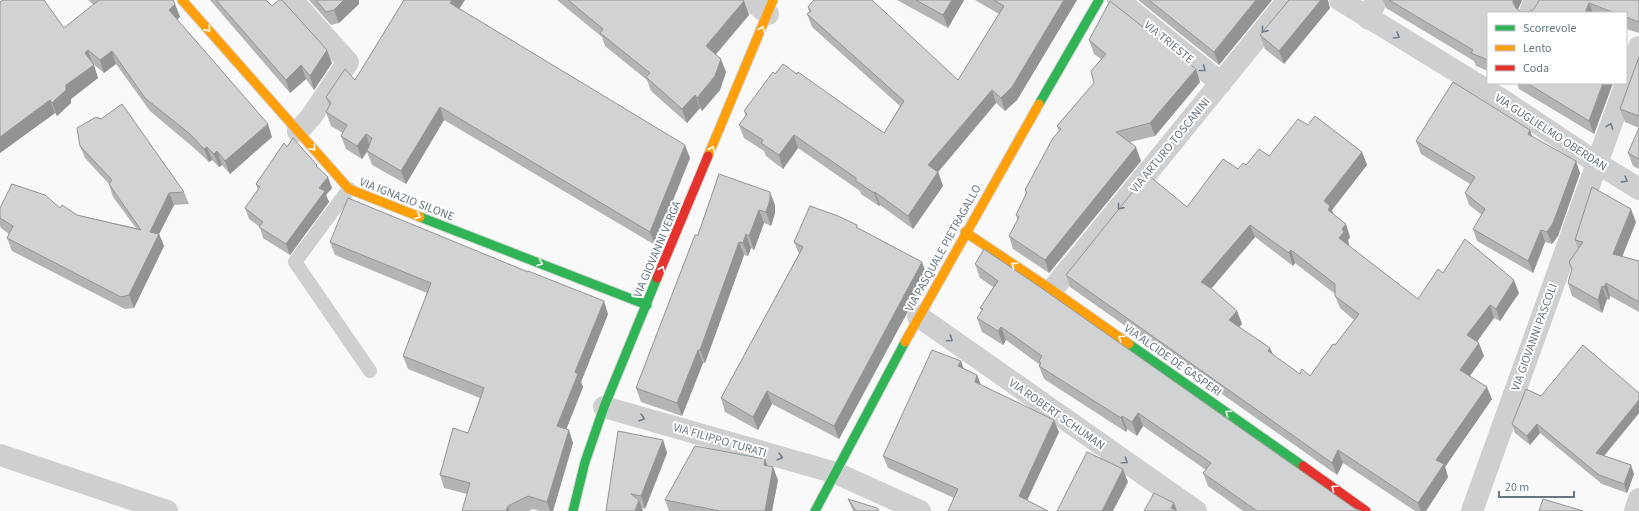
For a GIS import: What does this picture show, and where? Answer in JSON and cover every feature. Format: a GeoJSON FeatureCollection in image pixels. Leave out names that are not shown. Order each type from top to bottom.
{"type":"FeatureCollection","features":[{"type":"Feature","properties":{"kind":"street","name":"VIA IGNAZIO SILONE"},"geometry":{"type":"LineString","coordinates":[[182,0],[349,189],[647,305]]}},
{"type":"Feature","properties":{"kind":"street"},"geometry":{"type":"LineString","coordinates":[[292,0],[348,62],[311,116],[298,131]]}},
{"type":"Feature","properties":{"kind":"street"},"geometry":{"type":"LineString","coordinates":[[751,0],[771,7]]}},
{"type":"Feature","properties":{"kind":"street","name":"VIA PASQUALE PIETRAGALLO"},"geometry":{"type":"LineString","coordinates":[[815,511],[918,316],[1099,0]]}},
{"type":"Feature","properties":{"kind":"street","name":"VIA TRIESTE"},"geometry":{"type":"LineString","coordinates":[[1118,0],[1221,83]]}},
{"type":"Feature","properties":{"kind":"street","name":"VIA ARTURO TOSCANINI"},"geometry":{"type":"LineString","coordinates":[[1052,290],[1288,0]]}},
{"type":"Feature","properties":{"kind":"street","name":"VIA GUGLIELMO OBERDAN"},"geometry":{"type":"LineString","coordinates":[[1340,0],[1373,10],[1487,81]]}},
{"type":"Feature","properties":{"kind":"street"},"geometry":{"type":"LineString","coordinates":[[1530,12],[1535,0]]}},
{"type":"Feature","properties":{"kind":"street","name":"VIA GIOVANNI VERGA"},"geometry":{"type":"LineString","coordinates":[[573,511],[585,462],[604,407],[771,7]]}},
{"type":"Feature","properties":{"kind":"street","name":"VIA GIOVANNI PASCOLI"},"geometry":{"type":"LineString","coordinates":[[1627,80],[1639,47]]}},
{"type":"Feature","properties":{"kind":"street","name":"VIA GUGLIELMO OBERDAN"},"geometry":{"type":"LineString","coordinates":[[1491,84],[1597,163],[1639,189]]}},
{"type":"Feature","properties":{"kind":"street","name":"VIA GIOVANNI PASCOLI"},"geometry":{"type":"LineString","coordinates":[[1472,511],[1626,84]]}},
{"type":"Feature","properties":{"kind":"street","name":"VIA ALCIDE DE GASPERI"},"geometry":{"type":"LineString","coordinates":[[965,232],[1052,290],[1366,511]]}},
{"type":"Feature","properties":{"kind":"street","name":"VIA ROBERT SCHUMAN"},"geometry":{"type":"LineString","coordinates":[[918,316],[1196,511]]}},
{"type":"Feature","properties":{"kind":"street","name":"VIA FILIPPO TURATI"},"geometry":{"type":"LineString","coordinates":[[604,407],[836,473],[920,511]]}},
{"type":"Feature","properties":{"kind":"street"},"geometry":{"type":"LineString","coordinates":[[0,455],[167,511]]}},
{"type":"Feature","properties":{"kind":"street"},"geometry":{"type":"LineString","coordinates":[[1635,511],[1639,498]]}},
{"type":"Feature","properties":{"kind":"lane"},"geometry":{"type":"LineString","coordinates":[[349,189],[295,262],[370,371]]}},
{"type":"Feature","properties":{"kind":"building"},"geometry":{"type":"Polygon","coordinates":[[[3,0],[44,0],[64,28],[99,0],[173,0],[175,4],[169,10],[268,124],[225,161],[217,151],[214,154],[207,147],[204,149],[190,134],[145,98],[112,51],[100,60],[88,50],[85,53],[94,65],[66,85],[66,90],[52,103],[50,100],[0,137],[0,2],[3,0]]]}},
{"type":"Feature","properties":{"kind":"building"},"geometry":{"type":"Polygon","coordinates":[[[216,0],[266,0],[272,6],[279,0],[282,0],[327,50],[310,76],[301,65],[286,80],[216,0]]]}},
{"type":"Feature","properties":{"kind":"building"},"geometry":{"type":"Polygon","coordinates":[[[316,0],[344,0],[334,10],[326,12],[316,0]]]}},
{"type":"Feature","properties":{"kind":"building"},"geometry":{"type":"Polygon","coordinates":[[[404,0],[452,0],[450,3],[685,145],[650,232],[440,107],[401,171],[367,151],[372,138],[366,134],[357,146],[341,136],[347,125],[326,112],[331,103],[326,97],[345,69],[355,80],[404,0]]]}},
{"type":"Feature","properties":{"kind":"building"},"geometry":{"type":"Polygon","coordinates":[[[568,0],[744,1],[706,46],[721,59],[715,76],[697,98],[695,95],[682,109],[646,77],[650,73],[600,33],[603,29],[568,0]]]}},
{"type":"Feature","properties":{"kind":"building"},"geometry":{"type":"Polygon","coordinates":[[[814,0],[872,0],[958,80],[1004,6],[994,0],[1064,0],[1012,87],[1001,98],[992,90],[928,165],[938,172],[908,216],[875,192],[874,193],[856,181],[856,178],[794,135],[779,155],[761,143],[763,140],[739,125],[747,114],[744,111],[773,72],[775,74],[783,64],[797,74],[798,72],[884,133],[904,101],[807,14],[811,11],[808,7],[814,0]]]}},
{"type":"Feature","properties":{"kind":"building"},"geometry":{"type":"Polygon","coordinates":[[[916,0],[952,0],[943,15],[916,0]]]}},
{"type":"Feature","properties":{"kind":"building"},"geometry":{"type":"Polygon","coordinates":[[[1149,0],[1256,0],[1214,52],[1149,0]]]}},
{"type":"Feature","properties":{"kind":"building"},"geometry":{"type":"Polygon","coordinates":[[[1289,0],[1321,0],[1279,51],[1260,35],[1289,0]]]}},
{"type":"Feature","properties":{"kind":"building"},"geometry":{"type":"Polygon","coordinates":[[[1389,0],[1513,0],[1516,8],[1521,12],[1487,12],[1487,60],[1471,53],[1473,50],[1389,0]]]}},
{"type":"Feature","properties":{"kind":"building"},"geometry":{"type":"Polygon","coordinates":[[[1539,0],[1639,0],[1639,22],[1627,17],[1627,12],[1612,12],[1589,3],[1585,12],[1527,12],[1533,10],[1539,0]]]}},
{"type":"Feature","properties":{"kind":"building"},"geometry":{"type":"Polygon","coordinates":[[[1110,1],[1196,69],[1150,123],[1116,132],[1136,147],[1045,260],[1009,236],[1019,217],[1016,215],[1027,192],[1025,190],[1053,138],[1061,129],[1057,126],[1094,83],[1091,71],[1106,54],[1089,40],[1110,1]]]}},
{"type":"Feature","properties":{"kind":"building"},"geometry":{"type":"Polygon","coordinates":[[[1639,57],[1639,116],[1620,109],[1639,57]]]}},
{"type":"Feature","properties":{"kind":"building"},"geometry":{"type":"Polygon","coordinates":[[[1453,82],[1530,130],[1528,134],[1576,161],[1553,223],[1547,232],[1541,230],[1528,261],[1473,229],[1485,209],[1465,193],[1475,177],[1416,141],[1453,82]]]}},
{"type":"Feature","properties":{"kind":"building"},"geometry":{"type":"Polygon","coordinates":[[[1529,84],[1603,84],[1589,121],[1529,84]]]}},
{"type":"Feature","properties":{"kind":"building"},"geometry":{"type":"Polygon","coordinates":[[[122,104],[184,192],[169,193],[150,232],[159,234],[129,295],[121,297],[7,238],[13,226],[0,218],[0,208],[12,184],[45,195],[60,208],[62,205],[77,215],[141,230],[109,184],[112,180],[80,146],[77,128],[96,117],[101,119],[122,104]]]}},
{"type":"Feature","properties":{"kind":"building"},"geometry":{"type":"Polygon","coordinates":[[[1315,116],[1362,152],[1324,201],[1330,206],[1328,210],[1346,224],[1342,229],[1344,232],[1339,238],[1418,299],[1438,269],[1443,273],[1465,239],[1514,280],[1496,309],[1490,305],[1467,335],[1479,343],[1460,370],[1487,387],[1436,460],[1444,464],[1418,503],[1338,450],[1332,463],[1066,275],[1147,174],[1187,207],[1223,159],[1238,169],[1243,163],[1246,165],[1259,149],[1269,156],[1298,119],[1308,125],[1315,116]],[[1250,225],[1201,282],[1212,289],[1237,311],[1229,320],[1270,348],[1268,351],[1300,374],[1302,369],[1310,376],[1333,344],[1335,345],[1359,314],[1335,296],[1335,284],[1291,250],[1289,253],[1250,225]]]}},
{"type":"Feature","properties":{"kind":"building"},"geometry":{"type":"Polygon","coordinates":[[[1639,128],[1639,159],[1628,153],[1639,128]]]}},
{"type":"Feature","properties":{"kind":"building"},"geometry":{"type":"Polygon","coordinates":[[[293,138],[317,165],[316,166],[328,177],[319,188],[325,191],[286,244],[259,227],[263,222],[245,208],[260,187],[256,184],[284,143],[287,147],[293,138]]]}},
{"type":"Feature","properties":{"kind":"building"},"geometry":{"type":"Polygon","coordinates":[[[719,174],[770,192],[770,200],[766,212],[759,210],[749,236],[746,234],[743,243],[739,242],[700,350],[698,350],[677,403],[636,388],[695,235],[698,235],[719,174]]]}},
{"type":"Feature","properties":{"kind":"building"},"geometry":{"type":"Polygon","coordinates":[[[1592,187],[1631,209],[1613,254],[1639,261],[1639,302],[1606,283],[1604,287],[1602,286],[1598,300],[1568,283],[1572,269],[1569,262],[1583,242],[1575,240],[1592,187]]]}},
{"type":"Feature","properties":{"kind":"building"},"geometry":{"type":"Polygon","coordinates":[[[348,198],[528,272],[604,301],[575,372],[578,374],[557,426],[569,430],[547,502],[528,496],[508,506],[506,511],[462,511],[470,483],[440,475],[453,428],[468,433],[484,388],[403,356],[431,283],[330,242],[348,198]]]}},
{"type":"Feature","properties":{"kind":"building"},"geometry":{"type":"Polygon","coordinates":[[[810,206],[838,216],[857,225],[856,227],[922,262],[834,426],[767,391],[753,417],[721,398],[803,247],[794,242],[810,206]]]}},
{"type":"Feature","properties":{"kind":"building"},"geometry":{"type":"Polygon","coordinates":[[[984,249],[1354,508],[1361,511],[1257,511],[1203,473],[1211,463],[1138,413],[1132,422],[1122,416],[1121,418],[1039,366],[1041,363],[1039,361],[1042,356],[1001,327],[998,331],[977,318],[983,309],[980,308],[998,281],[975,264],[984,249]]]}},
{"type":"Feature","properties":{"kind":"building"},"geometry":{"type":"Polygon","coordinates":[[[1583,345],[1639,393],[1639,400],[1596,453],[1631,465],[1624,484],[1599,475],[1537,424],[1527,436],[1512,424],[1526,389],[1541,396],[1583,345]]]}},
{"type":"Feature","properties":{"kind":"building"},"geometry":{"type":"Polygon","coordinates":[[[932,350],[961,361],[958,366],[977,375],[975,382],[1054,420],[1019,496],[1048,511],[948,511],[958,489],[883,456],[932,350]]]}},
{"type":"Feature","properties":{"kind":"building"},"geometry":{"type":"Polygon","coordinates":[[[618,431],[663,440],[641,496],[631,494],[639,500],[635,511],[606,511],[618,431]]]}},
{"type":"Feature","properties":{"kind":"building"},"geometry":{"type":"Polygon","coordinates":[[[695,446],[765,459],[764,465],[773,467],[765,511],[720,511],[665,500],[695,446]]]}},
{"type":"Feature","properties":{"kind":"building"},"geometry":{"type":"Polygon","coordinates":[[[1087,452],[1123,469],[1102,511],[1057,511],[1087,452]]]}},
{"type":"Feature","properties":{"kind":"building"},"geometry":{"type":"Polygon","coordinates":[[[1154,493],[1174,503],[1171,508],[1177,511],[1144,511],[1154,493]]]}},
{"type":"Feature","properties":{"kind":"building"},"geometry":{"type":"Polygon","coordinates":[[[848,499],[877,508],[879,511],[856,511],[848,499]]]}},
{"type":"Feature","properties":{"kind":"building"},"geometry":{"type":"Polygon","coordinates":[[[1543,499],[1583,511],[1539,511],[1543,499]]]}},
{"type":"Feature","properties":{"kind":"traffic: fast"},"geometry":{"type":"LineString","coordinates":[[1039,104],[1099,0]]}},
{"type":"Feature","properties":{"kind":"traffic: fast"},"geometry":{"type":"LineString","coordinates":[[420,217],[647,305]]}},
{"type":"Feature","properties":{"kind":"traffic: fast"},"geometry":{"type":"LineString","coordinates":[[573,511],[585,462],[604,407],[657,278]]}},
{"type":"Feature","properties":{"kind":"traffic: fast"},"geometry":{"type":"LineString","coordinates":[[815,511],[905,342]]}},
{"type":"Feature","properties":{"kind":"traffic: fast"},"geometry":{"type":"LineString","coordinates":[[1129,344],[1303,466]]}},
{"type":"Feature","properties":{"kind":"traffic: slow"},"geometry":{"type":"LineString","coordinates":[[182,0],[349,189],[420,217]]}},
{"type":"Feature","properties":{"kind":"traffic: slow"},"geometry":{"type":"LineString","coordinates":[[708,156],[773,0]]}},
{"type":"Feature","properties":{"kind":"traffic: slow"},"geometry":{"type":"LineString","coordinates":[[905,342],[1039,104]]}},
{"type":"Feature","properties":{"kind":"traffic: slow"},"geometry":{"type":"LineString","coordinates":[[965,232],[1129,344]]}},
{"type":"Feature","properties":{"kind":"traffic: jam"},"geometry":{"type":"LineString","coordinates":[[657,278],[708,156]]}},
{"type":"Feature","properties":{"kind":"traffic: jam"},"geometry":{"type":"LineString","coordinates":[[1303,466],[1366,511]]}}]}
